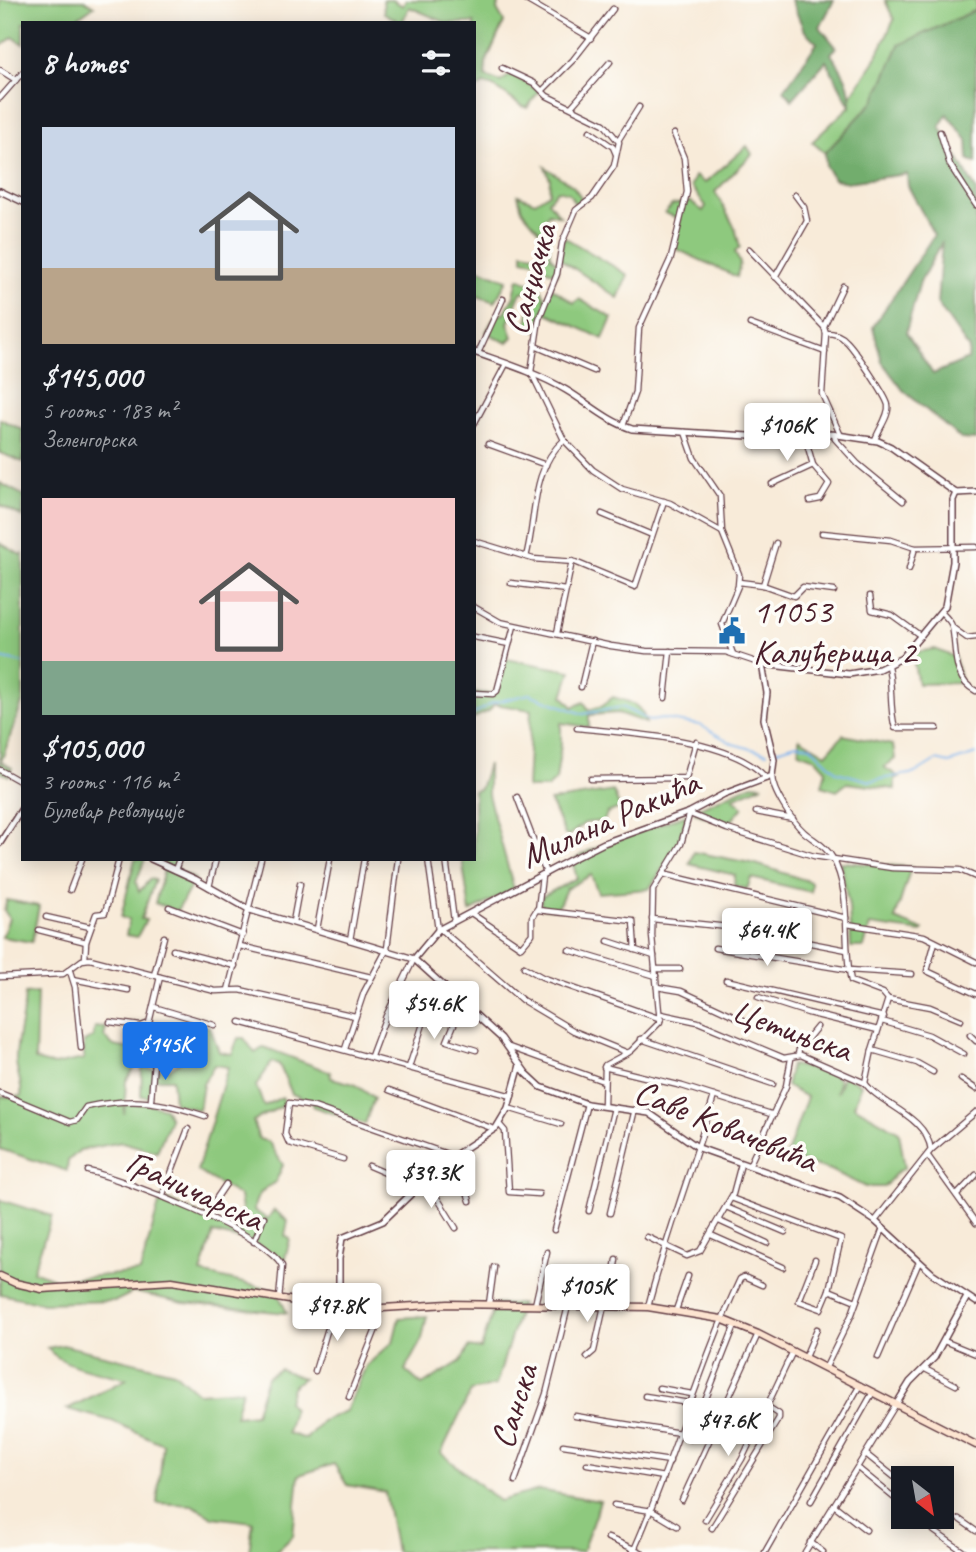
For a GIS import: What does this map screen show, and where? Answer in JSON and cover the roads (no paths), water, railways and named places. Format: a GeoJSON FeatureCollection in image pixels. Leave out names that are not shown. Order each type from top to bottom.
{"type":"FeatureCollection","features":[{"type":"Feature","properties":{"kind":"main road"},"geometry":{"type":"LineString","coordinates":[[0,1276],[36,1289],[172,1281],[336,1308],[379,1309],[489,1304],[648,1307],[676,1310],[736,1324],[874,1391],[976,1446]]}},
{"type":"Feature","properties":{"kind":"street"},"geometry":{"type":"LineString","coordinates":[[526,0],[591,38]]}},
{"type":"Feature","properties":{"kind":"street"},"geometry":{"type":"LineString","coordinates":[[543,90],[591,38],[613,9]]}},
{"type":"Feature","properties":{"kind":"street"},"geometry":{"type":"LineString","coordinates":[[572,107],[610,62]]}},
{"type":"Feature","properties":{"kind":"street"},"geometry":{"type":"LineString","coordinates":[[502,68],[543,90],[547,96],[604,124],[619,139],[639,107]]}},
{"type":"Feature","properties":{"kind":"street"},"geometry":{"type":"LineString","coordinates":[[0,70],[20,76],[0,98]]}},
{"type":"Feature","properties":{"kind":"street"},"geometry":{"type":"LineString","coordinates":[[590,131],[613,147],[617,154]]}},
{"type":"Feature","properties":{"kind":"street"},"geometry":{"type":"LineString","coordinates":[[940,131],[950,165],[976,205]]}},
{"type":"Feature","properties":{"kind":"street"},"geometry":{"type":"LineString","coordinates":[[622,426],[635,393],[639,328],[671,258],[687,192],[684,158],[674,134]]}},
{"type":"Feature","properties":{"kind":"street","name":"Санџачка"},"geometry":{"type":"LineString","coordinates":[[531,372],[539,319],[557,274],[567,228],[578,208],[592,198],[614,166],[619,139]]}},
{"type":"Feature","properties":{"kind":"street"},"geometry":{"type":"LineString","coordinates":[[0,191],[21,201]]}},
{"type":"Feature","properties":{"kind":"street"},"geometry":{"type":"LineString","coordinates":[[775,277],[807,221],[804,207],[795,195]]}},
{"type":"Feature","properties":{"kind":"street"},"geometry":{"type":"LineString","coordinates":[[749,249],[824,327],[826,334],[822,394],[837,434],[836,440],[858,464],[903,501]]}},
{"type":"Feature","properties":{"kind":"street"},"geometry":{"type":"LineString","coordinates":[[824,327],[843,286]]}},
{"type":"Feature","properties":{"kind":"street"},"geometry":{"type":"LineString","coordinates":[[503,299],[476,352],[531,372],[563,388],[622,426],[643,431],[749,436],[837,434],[874,440],[891,447],[956,493],[976,492]]}},
{"type":"Feature","properties":{"kind":"street"},"geometry":{"type":"LineString","coordinates":[[750,324],[825,352]]}},
{"type":"Feature","properties":{"kind":"street"},"geometry":{"type":"LineString","coordinates":[[826,334],[839,335],[847,342],[880,387],[887,402],[886,416],[874,440]]}},
{"type":"Feature","properties":{"kind":"street"},"geometry":{"type":"LineString","coordinates":[[535,346],[594,371]]}},
{"type":"Feature","properties":{"kind":"street"},"geometry":{"type":"LineString","coordinates":[[476,420],[506,364]]}},
{"type":"Feature","properties":{"kind":"street"},"geometry":{"type":"LineString","coordinates":[[531,372],[564,440],[607,480],[630,492],[664,501],[722,532]]}},
{"type":"Feature","properties":{"kind":"street"},"geometry":{"type":"LineString","coordinates":[[685,432],[694,458],[720,496],[722,532],[737,566],[738,582],[722,624],[733,654]]}},
{"type":"Feature","properties":{"kind":"street"},"geometry":{"type":"LineString","coordinates":[[804,433],[813,465],[829,484],[820,499],[810,501]]}},
{"type":"Feature","properties":{"kind":"street"},"geometry":{"type":"LineString","coordinates":[[526,557],[535,494],[546,465],[564,440]]}},
{"type":"Feature","properties":{"kind":"street"},"geometry":{"type":"LineString","coordinates":[[488,444],[546,465]]}},
{"type":"Feature","properties":{"kind":"street"},"geometry":{"type":"LineString","coordinates":[[772,484],[813,465]]}},
{"type":"Feature","properties":{"kind":"street"},"geometry":{"type":"LineString","coordinates":[[476,608],[491,619],[514,626],[634,649],[733,654],[762,664],[849,674],[888,666],[904,656],[942,613],[954,550],[953,498],[956,493]]}},
{"type":"Feature","properties":{"kind":"street"},"geometry":{"type":"LineString","coordinates":[[476,542],[526,557],[572,561],[633,587],[638,585],[664,501]]}},
{"type":"Feature","properties":{"kind":"street"},"geometry":{"type":"LineString","coordinates":[[602,514],[652,535]]}},
{"type":"Feature","properties":{"kind":"street"},"geometry":{"type":"LineString","coordinates":[[822,533],[891,540],[915,548],[954,550],[976,547]]}},
{"type":"Feature","properties":{"kind":"street"},"geometry":{"type":"LineString","coordinates":[[763,584],[776,543]]}},
{"type":"Feature","properties":{"kind":"street"},"geometry":{"type":"LineString","coordinates":[[909,569],[915,548]]}},
{"type":"Feature","properties":{"kind":"street"},"geometry":{"type":"LineString","coordinates":[[557,634],[572,561]]}},
{"type":"Feature","properties":{"kind":"street"},"geometry":{"type":"LineString","coordinates":[[738,582],[763,584],[794,596],[803,587],[834,590]]}},
{"type":"Feature","properties":{"kind":"street"},"geometry":{"type":"LineString","coordinates":[[511,583],[566,590]]}},
{"type":"Feature","properties":{"kind":"street"},"geometry":{"type":"LineString","coordinates":[[870,596],[872,610],[892,615],[921,636]]}},
{"type":"Feature","properties":{"kind":"street"},"geometry":{"type":"LineString","coordinates":[[942,613],[965,638],[976,637]]}},
{"type":"Feature","properties":{"kind":"street"},"geometry":{"type":"LineString","coordinates":[[476,693],[489,694],[497,691],[514,626]]}},
{"type":"Feature","properties":{"kind":"street"},"geometry":{"type":"LineString","coordinates":[[953,628],[957,664],[964,682],[976,691]]}},
{"type":"Feature","properties":{"kind":"street"},"geometry":{"type":"LineString","coordinates":[[476,637],[509,644]]}},
{"type":"Feature","properties":{"kind":"street"},"geometry":{"type":"LineString","coordinates":[[581,687],[592,642]]}},
{"type":"Feature","properties":{"kind":"street"},"geometry":{"type":"LineString","coordinates":[[665,698],[670,651]]}},
{"type":"Feature","properties":{"kind":"street"},"geometry":{"type":"LineString","coordinates":[[762,664],[767,693],[764,719],[774,760],[769,777],[774,792],[793,819],[833,859],[847,921],[849,970],[853,983],[883,993],[888,999],[930,1007],[961,1020]]}},
{"type":"Feature","properties":{"kind":"street"},"geometry":{"type":"LineString","coordinates":[[888,666],[892,684],[889,705],[895,728],[937,728]]}},
{"type":"Feature","properties":{"kind":"street"},"geometry":{"type":"LineString","coordinates":[[577,727],[696,742],[769,777]]}},
{"type":"Feature","properties":{"kind":"street"},"geometry":{"type":"LineString","coordinates":[[591,779],[686,778],[696,742]]}},
{"type":"Feature","properties":{"kind":"street"},"geometry":{"type":"LineString","coordinates":[[0,770],[21,782]]}},
{"type":"Feature","properties":{"kind":"street","name":"Милана Ракића"},"geometry":{"type":"LineString","coordinates":[[414,959],[439,929],[604,843],[690,813],[724,794],[769,777]]}},
{"type":"Feature","properties":{"kind":"street"},"geometry":{"type":"LineString","coordinates":[[517,797],[544,874],[537,909],[633,921],[635,950]]}},
{"type":"Feature","properties":{"kind":"street"},"geometry":{"type":"LineString","coordinates":[[0,843],[21,810]]}},
{"type":"Feature","properties":{"kind":"street"},"geometry":{"type":"LineString","coordinates":[[756,812],[793,819]]}},
{"type":"Feature","properties":{"kind":"street"},"geometry":{"type":"LineString","coordinates":[[604,1067],[628,1053],[657,1027],[661,1016],[654,956],[653,890],[681,844],[690,813],[791,850],[892,867],[960,870],[976,877]]}},
{"type":"Feature","properties":{"kind":"street"},"geometry":{"type":"LineString","coordinates":[[70,890],[81,861]]}},
{"type":"Feature","properties":{"kind":"street"},"geometry":{"type":"LineString","coordinates":[[0,977],[70,971],[85,959],[86,942],[94,915],[106,911],[118,861]]}},
{"type":"Feature","properties":{"kind":"street","name":"Саве Ковачевића"},"geometry":{"type":"LineString","coordinates":[[155,861],[250,910],[414,959],[509,1047],[520,1065],[541,1087],[587,1104],[635,1109],[661,1119],[699,1148],[830,1194],[875,1221],[919,1262],[976,1301]]}},
{"type":"Feature","properties":{"kind":"street"},"geometry":{"type":"LineString","coordinates":[[175,870],[177,861]]}},
{"type":"Feature","properties":{"kind":"street"},"geometry":{"type":"LineString","coordinates":[[209,887],[216,861]]}},
{"type":"Feature","properties":{"kind":"street"},"geometry":{"type":"LineString","coordinates":[[228,990],[261,861]]}},
{"type":"Feature","properties":{"kind":"street"},"geometry":{"type":"LineString","coordinates":[[317,929],[330,861]]}},
{"type":"Feature","properties":{"kind":"street"},"geometry":{"type":"LineString","coordinates":[[350,940],[364,861]]}},
{"type":"Feature","properties":{"kind":"street"},"geometry":{"type":"LineString","coordinates":[[345,1048],[371,977],[385,952],[398,861]]}},
{"type":"Feature","properties":{"kind":"street"},"geometry":{"type":"LineString","coordinates":[[428,861],[439,929],[522,1000],[567,1027],[628,1053]]}},
{"type":"Feature","properties":{"kind":"street"},"geometry":{"type":"LineString","coordinates":[[446,861],[454,920]]}},
{"type":"Feature","properties":{"kind":"street"},"geometry":{"type":"LineString","coordinates":[[663,874],[847,921],[924,936],[976,962]]}},
{"type":"Feature","properties":{"kind":"street"},"geometry":{"type":"LineString","coordinates":[[293,922],[300,884]]}},
{"type":"Feature","properties":{"kind":"street"},"geometry":{"type":"LineString","coordinates":[[169,907],[243,935]]}},
{"type":"Feature","properties":{"kind":"street","name":"Милана Ракића"},"geometry":{"type":"LineString","coordinates":[[470,912],[521,947],[532,934],[532,917],[537,909]]}},
{"type":"Feature","properties":{"kind":"street"},"geometry":{"type":"LineString","coordinates":[[46,917],[90,927]]}},
{"type":"Feature","properties":{"kind":"street"},"geometry":{"type":"LineString","coordinates":[[652,919],[728,927],[848,950]]}},
{"type":"Feature","properties":{"kind":"street"},"geometry":{"type":"LineString","coordinates":[[39,930],[86,942]]}},
{"type":"Feature","properties":{"kind":"street"},"geometry":{"type":"LineString","coordinates":[[110,1021],[146,1025],[151,1021],[164,937]]}},
{"type":"Feature","properties":{"kind":"street"},"geometry":{"type":"LineString","coordinates":[[608,942],[654,956]]}},
{"type":"Feature","properties":{"kind":"street"},"geometry":{"type":"LineString","coordinates":[[935,942],[927,971],[976,994]]}},
{"type":"Feature","properties":{"kind":"street"},"geometry":{"type":"LineString","coordinates":[[240,946],[371,977]]}},
{"type":"Feature","properties":{"kind":"street"},"geometry":{"type":"LineString","coordinates":[[715,948],[849,970],[912,974]]}},
{"type":"Feature","properties":{"kind":"street"},"geometry":{"type":"LineString","coordinates":[[173,950],[234,966]]}},
{"type":"Feature","properties":{"kind":"street"},"geometry":{"type":"LineString","coordinates":[[569,950],[656,976]]}},
{"type":"Feature","properties":{"kind":"street"},"geometry":{"type":"LineString","coordinates":[[85,959],[215,991],[228,990],[355,1016]]}},
{"type":"Feature","properties":{"kind":"street"},"geometry":{"type":"LineString","coordinates":[[371,1056],[386,1016],[414,959]]}},
{"type":"Feature","properties":{"kind":"street","name":"Цетињска"},"geometry":{"type":"LineString","coordinates":[[524,967],[542,977],[661,1016],[698,1022],[791,1059],[798,1055],[865,1083],[904,1113],[927,1139],[929,1153],[976,1223]]}},
{"type":"Feature","properties":{"kind":"street"},"geometry":{"type":"LineString","coordinates":[[655,969],[680,969]]}},
{"type":"Feature","properties":{"kind":"street"},"geometry":{"type":"LineString","coordinates":[[70,971],[80,1048]]}},
{"type":"Feature","properties":{"kind":"street"},"geometry":{"type":"LineString","coordinates":[[73,979],[128,990]]}},
{"type":"Feature","properties":{"kind":"street"},"geometry":{"type":"LineString","coordinates":[[726,980],[883,1019],[929,1034],[964,1054]]}},
{"type":"Feature","properties":{"kind":"street"},"geometry":{"type":"LineString","coordinates":[[409,1067],[423,1024],[443,985]]}},
{"type":"Feature","properties":{"kind":"street"},"geometry":{"type":"LineString","coordinates":[[657,987],[681,990],[754,1025]]}},
{"type":"Feature","properties":{"kind":"street"},"geometry":{"type":"LineString","coordinates":[[758,997],[808,1013],[878,1030]]}},
{"type":"Feature","properties":{"kind":"street"},"geometry":{"type":"LineString","coordinates":[[865,1083],[888,999]]}},
{"type":"Feature","properties":{"kind":"street"},"geometry":{"type":"LineString","coordinates":[[463,1002],[447,1041],[476,1050]]}},
{"type":"Feature","properties":{"kind":"street"},"geometry":{"type":"LineString","coordinates":[[154,1007],[214,1025]]}},
{"type":"Feature","properties":{"kind":"street"},"geometry":{"type":"LineString","coordinates":[[240,1022],[345,1048],[512,1096]]}},
{"type":"Feature","properties":{"kind":"street"},"geometry":{"type":"LineString","coordinates":[[798,1055],[799,1047],[817,1027]]}},
{"type":"Feature","properties":{"kind":"street"},"geometry":{"type":"LineString","coordinates":[[970,1035],[976,1041]]}},
{"type":"Feature","properties":{"kind":"street"},"geometry":{"type":"LineString","coordinates":[[641,1039],[773,1084]]}},
{"type":"Feature","properties":{"kind":"street"},"geometry":{"type":"LineString","coordinates":[[509,1047],[603,1081]]}},
{"type":"Feature","properties":{"kind":"street"},"geometry":{"type":"LineString","coordinates":[[872,1050],[917,1063],[933,1072]]}},
{"type":"Feature","properties":{"kind":"street"},"geometry":{"type":"LineString","coordinates":[[749,1167],[786,1086],[791,1059]]}},
{"type":"Feature","properties":{"kind":"street"},"geometry":{"type":"LineString","coordinates":[[151,1100],[154,1062]]}},
{"type":"Feature","properties":{"kind":"street"},"geometry":{"type":"LineString","coordinates":[[315,1371],[336,1308],[342,1238],[381,1223],[454,1155],[494,1129],[508,1108],[520,1065]]}},
{"type":"Feature","properties":{"kind":"street"},"geometry":{"type":"LineString","coordinates":[[604,1067],[604,1106]]}},
{"type":"Feature","properties":{"kind":"street"},"geometry":{"type":"LineString","coordinates":[[604,1067],[774,1115]]}},
{"type":"Feature","properties":{"kind":"street"},"geometry":{"type":"LineString","coordinates":[[961,1079],[976,1089]]}},
{"type":"Feature","properties":{"kind":"street"},"geometry":{"type":"LineString","coordinates":[[389,1090],[494,1129]]}},
{"type":"Feature","properties":{"kind":"street"},"geometry":{"type":"LineString","coordinates":[[0,1093],[70,1122],[77,1120],[86,1107],[151,1100],[205,1116]]}},
{"type":"Feature","properties":{"kind":"street"},"geometry":{"type":"LineString","coordinates":[[648,1307],[714,1097]]}},
{"type":"Feature","properties":{"kind":"street"},"geometry":{"type":"LineString","coordinates":[[343,1158],[289,1143],[285,1134],[289,1103],[314,1107],[454,1155]]}},
{"type":"Feature","properties":{"kind":"street"},"geometry":{"type":"LineString","coordinates":[[554,1230],[587,1104]]}},
{"type":"Feature","properties":{"kind":"street"},"geometry":{"type":"LineString","coordinates":[[589,1212],[614,1107]]}},
{"type":"Feature","properties":{"kind":"street"},"geometry":{"type":"LineString","coordinates":[[508,1108],[561,1124]]}},
{"type":"Feature","properties":{"kind":"street"},"geometry":{"type":"LineString","coordinates":[[610,1213],[635,1109]]}},
{"type":"Feature","properties":{"kind":"street"},"geometry":{"type":"LineString","coordinates":[[875,1221],[929,1153],[976,1112]]}},
{"type":"Feature","properties":{"kind":"street"},"geometry":{"type":"LineString","coordinates":[[499,1124],[505,1131],[509,1192],[539,1194]]}},
{"type":"Feature","properties":{"kind":"street"},"geometry":{"type":"LineString","coordinates":[[162,1198],[188,1129]]}},
{"type":"Feature","properties":{"kind":"street"},"geometry":{"type":"LineString","coordinates":[[454,1155],[470,1201]]}},
{"type":"Feature","properties":{"kind":"street"},"geometry":{"type":"LineString","coordinates":[[647,1237],[691,1256],[700,1251],[731,1198],[741,1164]]}},
{"type":"Feature","properties":{"kind":"street"},"geometry":{"type":"LineString","coordinates":[[369,1166],[418,1187]]}},
{"type":"Feature","properties":{"kind":"street","name":"Граничарска"},"geometry":{"type":"LineString","coordinates":[[88,1171],[124,1181],[205,1215],[254,1242],[281,1261],[279,1299]]}},
{"type":"Feature","properties":{"kind":"street"},"geometry":{"type":"LineString","coordinates":[[957,1195],[976,1175]]}},
{"type":"Feature","properties":{"kind":"street"},"geometry":{"type":"LineString","coordinates":[[426,1180],[456,1228]]}},
{"type":"Feature","properties":{"kind":"street"},"geometry":{"type":"LineString","coordinates":[[205,1215],[226,1184]]}},
{"type":"Feature","properties":{"kind":"street"},"geometry":{"type":"LineString","coordinates":[[731,1198],[841,1239],[829,1290],[821,1310],[799,1301],[815,1260]]}},
{"type":"Feature","properties":{"kind":"street"},"geometry":{"type":"LineString","coordinates":[[726,1207],[785,1231]]}},
{"type":"Feature","properties":{"kind":"street"},"geometry":{"type":"LineString","coordinates":[[254,1242],[264,1217]]}},
{"type":"Feature","properties":{"kind":"street"},"geometry":{"type":"LineString","coordinates":[[719,1221],[767,1243]]}},
{"type":"Feature","properties":{"kind":"street"},"geometry":{"type":"LineString","coordinates":[[826,1367],[856,1301],[883,1228]]}},
{"type":"Feature","properties":{"kind":"street"},"geometry":{"type":"LineString","coordinates":[[711,1235],[783,1267]]}},
{"type":"Feature","properties":{"kind":"street"},"geometry":{"type":"LineString","coordinates":[[535,1305],[547,1252]]}},
{"type":"Feature","properties":{"kind":"street"},"geometry":{"type":"LineString","coordinates":[[587,1357],[594,1351],[617,1259]]}},
{"type":"Feature","properties":{"kind":"street"},"geometry":{"type":"LineString","coordinates":[[878,1357],[919,1262]]}},
{"type":"Feature","properties":{"kind":"street"},"geometry":{"type":"LineString","coordinates":[[489,1304],[494,1267]]}},
{"type":"Feature","properties":{"kind":"street"},"geometry":{"type":"LineString","coordinates":[[676,1310],[688,1276]]}},
{"type":"Feature","properties":{"kind":"street"},"geometry":{"type":"LineString","coordinates":[[634,1551],[652,1511],[721,1319],[740,1278],[762,1285]]}},
{"type":"Feature","properties":{"kind":"street"},"geometry":{"type":"LineString","coordinates":[[829,1290],[856,1301]]}},
{"type":"Feature","properties":{"kind":"street"},"geometry":{"type":"LineString","coordinates":[[805,1552],[859,1469],[910,1382],[925,1369],[944,1341],[967,1297]]}},
{"type":"Feature","properties":{"kind":"street","name":"Санска"},"geometry":{"type":"LineString","coordinates":[[515,1481],[546,1394],[568,1305]]}},
{"type":"Feature","properties":{"kind":"street"},"geometry":{"type":"LineString","coordinates":[[349,1397],[376,1329],[379,1309]]}},
{"type":"Feature","properties":{"kind":"street"},"geometry":{"type":"LineString","coordinates":[[690,1438],[736,1324]]}},
{"type":"Feature","properties":{"kind":"street"},"geometry":{"type":"LineString","coordinates":[[805,1357],[817,1329]]}},
{"type":"Feature","properties":{"kind":"street"},"geometry":{"type":"LineString","coordinates":[[682,1500],[758,1334]]}},
{"type":"Feature","properties":{"kind":"street"},"geometry":{"type":"LineString","coordinates":[[944,1341],[976,1354]]}},
{"type":"Feature","properties":{"kind":"street"},"geometry":{"type":"LineString","coordinates":[[705,1520],[729,1482],[768,1407],[793,1351]]}},
{"type":"Feature","properties":{"kind":"street"},"geometry":{"type":"LineString","coordinates":[[925,1369],[956,1385]]}},
{"type":"Feature","properties":{"kind":"street"},"geometry":{"type":"LineString","coordinates":[[765,1552],[860,1384]]}},
{"type":"Feature","properties":{"kind":"street"},"geometry":{"type":"LineString","coordinates":[[659,1388],[692,1394]]}},
{"type":"Feature","properties":{"kind":"street"},"geometry":{"type":"LineString","coordinates":[[811,1501],[874,1391]]}},
{"type":"Feature","properties":{"kind":"street"},"geometry":{"type":"LineString","coordinates":[[645,1396],[689,1403]]}},
{"type":"Feature","properties":{"kind":"street"},"geometry":{"type":"LineString","coordinates":[[712,1528],[779,1418],[779,1414],[768,1407]]}},
{"type":"Feature","properties":{"kind":"street"},"geometry":{"type":"LineString","coordinates":[[575,1416],[680,1433]]}},
{"type":"Feature","properties":{"kind":"street"},"geometry":{"type":"LineString","coordinates":[[563,1445],[670,1461]]}},
{"type":"Feature","properties":{"kind":"street"},"geometry":{"type":"LineString","coordinates":[[867,1455],[891,1475]]}},
{"type":"Feature","properties":{"kind":"street"},"geometry":{"type":"LineString","coordinates":[[587,1464],[664,1477]]}},
{"type":"Feature","properties":{"kind":"street"},"geometry":{"type":"LineString","coordinates":[[859,1469],[891,1495]]}},
{"type":"Feature","properties":{"kind":"street"},"geometry":{"type":"LineString","coordinates":[[834,1505],[866,1530]]}},
{"type":"Feature","properties":{"kind":"street"},"geometry":{"type":"LineString","coordinates":[[614,1506],[652,1511],[677,1526]]}},
{"type":"Feature","properties":{"kind":"street"},"geometry":{"type":"LineString","coordinates":[[958,1519],[976,1531]]}},
{"type":"Feature","properties":{"kind":"street"},"geometry":{"type":"LineString","coordinates":[[934,1531],[964,1552]]}},
{"type":"Feature","properties":{"kind":"street"},"geometry":{"type":"LineString","coordinates":[[608,1538],[641,1552]]}},
{"type":"Feature","properties":{"kind":"street"},"geometry":{"type":"LineString","coordinates":[[810,1542],[823,1552]]}},
{"type":"Feature","properties":{"kind":"waterway"},"geometry":{"type":"LineString","coordinates":[[0,658],[21,663]]}},
{"type":"Feature","properties":{"kind":"waterway"},"geometry":{"type":"LineString","coordinates":[[476,713],[492,703],[529,694],[583,714],[622,707],[650,721],[663,719],[700,725],[733,744],[767,753]]}},
{"type":"Feature","properties":{"kind":"waterway"},"geometry":{"type":"LineString","coordinates":[[774,751],[796,744],[810,746],[837,772],[870,781],[915,773],[936,760],[949,763],[976,754]]}},
{"type":"Feature","properties":{"kind":"place","name":"11053 Калуђерица 2"},"geometry":{"type":"Point","coordinates":[732,631]}}]}
